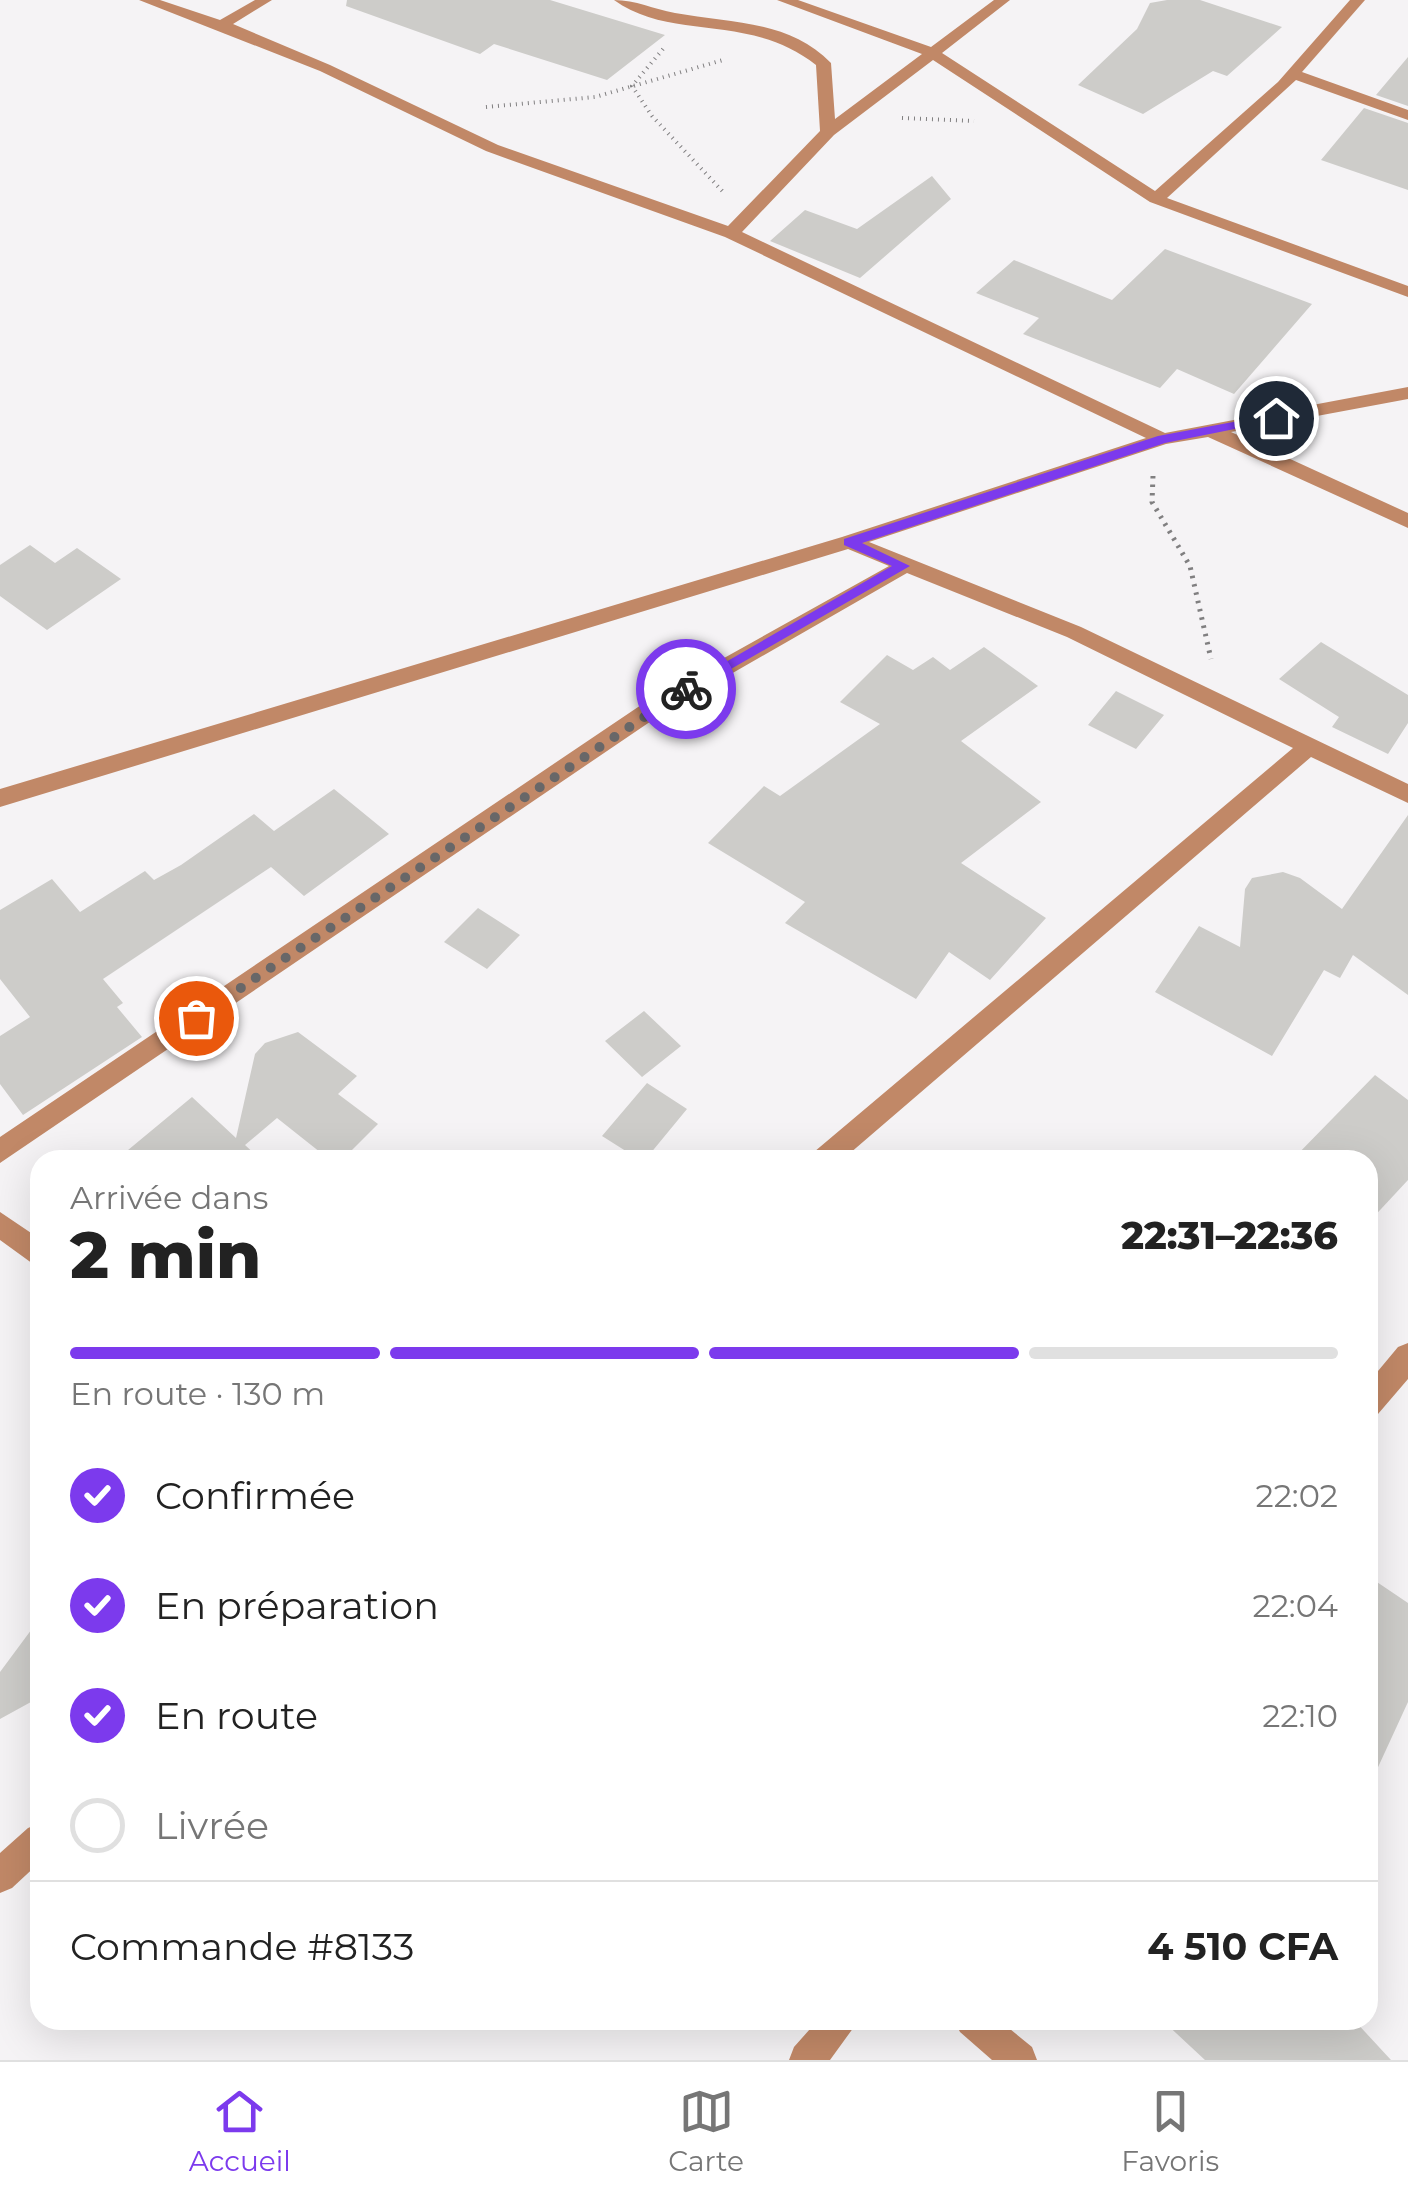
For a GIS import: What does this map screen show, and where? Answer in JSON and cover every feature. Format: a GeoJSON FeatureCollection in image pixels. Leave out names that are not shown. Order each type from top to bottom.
{"type":"FeatureCollection","features":[{"type":"Feature","properties":{"kind":"street"},"geometry":{"type":"LineString","coordinates":[[146,0],[222,25],[325,68],[492,148],[737,226],[1163,439]]}},
{"type":"Feature","properties":{"kind":"street"},"geometry":{"type":"LineString","coordinates":[[222,25],[265,0]]}},
{"type":"Feature","properties":{"kind":"street"},"geometry":{"type":"LineString","coordinates":[[621,0],[665,16],[766,28],[802,43],[823,63],[828,132]]}},
{"type":"Feature","properties":{"kind":"street"},"geometry":{"type":"LineString","coordinates":[[784,0],[932,53],[1156,199],[1408,292]]}},
{"type":"Feature","properties":{"kind":"street"},"geometry":{"type":"LineString","coordinates":[[737,226],[828,132],[1003,0]]}},
{"type":"Feature","properties":{"kind":"street"},"geometry":{"type":"LineString","coordinates":[[1156,199],[1293,74],[1358,0]]}},
{"type":"Feature","properties":{"kind":"street"},"geometry":{"type":"LineString","coordinates":[[1293,74],[1408,115]]}},
{"type":"Feature","properties":{"kind":"street"},"geometry":{"type":"LineString","coordinates":[[0,798],[849,542],[1163,439],[1408,392]]}},
{"type":"Feature","properties":{"kind":"street"},"geometry":{"type":"LineString","coordinates":[[1210,430],[1408,522]]}},
{"type":"Feature","properties":{"kind":"street"},"geometry":{"type":"LineString","coordinates":[[849,542],[1074,632],[1408,794]]}},
{"type":"Feature","properties":{"kind":"street"},"geometry":{"type":"LineString","coordinates":[[0,1151],[655,707],[904,566]]}},
{"type":"Feature","properties":{"kind":"street"},"geometry":{"type":"LineString","coordinates":[[835,1150],[1308,747]]}},
{"type":"Feature","properties":{"kind":"street"},"geometry":{"type":"LineString","coordinates":[[0,1224],[30,1248]]}},
{"type":"Feature","properties":{"kind":"street"},"geometry":{"type":"LineString","coordinates":[[1378,1392],[1408,1357]]}},
{"type":"Feature","properties":{"kind":"street"},"geometry":{"type":"LineString","coordinates":[[0,1876],[30,1849]]}},
{"type":"Feature","properties":{"kind":"street"},"geometry":{"type":"LineString","coordinates":[[807,2060],[832,2030]]}},
{"type":"Feature","properties":{"kind":"street"},"geometry":{"type":"LineString","coordinates":[[984,2030],[1019,2060]]}},
{"type":"Feature","properties":{"kind":"path"},"geometry":{"type":"LineString","coordinates":[[632,86],[673,33],[665,16]]}},
{"type":"Feature","properties":{"kind":"path"},"geometry":{"type":"LineString","coordinates":[[484,108],[595,97],[700,65],[802,43]]}},
{"type":"Feature","properties":{"kind":"path"},"geometry":{"type":"LineString","coordinates":[[632,86],[648,115],[705,168],[737,226]]}},
{"type":"Feature","properties":{"kind":"path"},"geometry":{"type":"LineString","coordinates":[[1163,439],[1148,495],[1158,520],[1189,564],[1205,642],[1227,707]]}},
{"type":"Feature","properties":{"kind":"building"},"geometry":{"type":"Polygon","coordinates":[[[347,0],[550,0],[665,35],[607,80],[494,44],[480,54],[346,6],[347,0]]]}},
{"type":"Feature","properties":{"kind":"building"},"geometry":{"type":"Polygon","coordinates":[[[1200,0],[1282,27],[1227,76],[1213,71],[1143,114],[1078,85],[1137,29],[1150,3],[1200,0]]]}},
{"type":"Feature","properties":{"kind":"building"},"geometry":{"type":"Polygon","coordinates":[[[1408,57],[1408,106],[1376,95],[1408,57]]]}},
{"type":"Feature","properties":{"kind":"building"},"geometry":{"type":"Polygon","coordinates":[[[1364,108],[1408,123],[1408,190],[1321,160],[1364,108]]]}},
{"type":"Feature","properties":{"kind":"building"},"geometry":{"type":"Polygon","coordinates":[[[932,176],[951,199],[860,278],[770,241],[805,210],[857,229],[932,176]]]}},
{"type":"Feature","properties":{"kind":"building"},"geometry":{"type":"Polygon","coordinates":[[[1165,249],[1312,304],[1234,394],[1177,369],[1160,388],[1023,334],[1039,318],[976,293],[1014,260],[1112,300],[1165,249]]]}},
{"type":"Feature","properties":{"kind":"building"},"geometry":{"type":"Polygon","coordinates":[[[30,545],[55,563],[77,548],[121,579],[47,630],[0,596],[0,565],[30,545]]]}},
{"type":"Feature","properties":{"kind":"building"},"geometry":{"type":"Polygon","coordinates":[[[1321,642],[1408,695],[1408,723],[1388,754],[1332,727],[1339,717],[1279,679],[1321,642]]]}},
{"type":"Feature","properties":{"kind":"building"},"geometry":{"type":"Polygon","coordinates":[[[984,647],[1038,686],[961,741],[1041,802],[961,863],[1046,918],[990,980],[949,952],[916,999],[785,923],[805,902],[708,843],[764,786],[780,796],[880,724],[840,702],[887,655],[913,670],[933,657],[950,670],[984,647]]]}},
{"type":"Feature","properties":{"kind":"building"},"geometry":{"type":"Polygon","coordinates":[[[1116,691],[1164,715],[1136,749],[1088,725],[1116,691]]]}},
{"type":"Feature","properties":{"kind":"building"},"geometry":{"type":"Polygon","coordinates":[[[334,789],[389,834],[304,896],[271,867],[103,979],[123,1003],[117,1007],[142,1037],[23,1115],[0,1084],[0,1036],[30,1017],[0,979],[0,910],[52,879],[80,912],[145,871],[154,880],[181,865],[254,814],[274,831],[334,789]]]}},
{"type":"Feature","properties":{"kind":"building"},"geometry":{"type":"Polygon","coordinates":[[[1408,815],[1408,995],[1353,955],[1340,978],[1324,970],[1272,1056],[1155,992],[1199,926],[1240,947],[1245,889],[1252,878],[1283,872],[1300,878],[1342,909],[1408,815]]]}},
{"type":"Feature","properties":{"kind":"building"},"geometry":{"type":"Polygon","coordinates":[[[478,908],[520,935],[487,969],[444,942],[478,908]]]}},
{"type":"Feature","properties":{"kind":"building"},"geometry":{"type":"Polygon","coordinates":[[[644,1011],[681,1046],[642,1077],[605,1041],[644,1011]]]}},
{"type":"Feature","properties":{"kind":"building"},"geometry":{"type":"Polygon","coordinates":[[[298,1032],[357,1076],[338,1094],[378,1124],[352,1150],[317,1150],[277,1118],[245,1145],[250,1150],[128,1150],[192,1097],[236,1138],[255,1054],[265,1043],[298,1032]]]}},
{"type":"Feature","properties":{"kind":"building"},"geometry":{"type":"Polygon","coordinates":[[[1375,1075],[1408,1100],[1408,1180],[1378,1212],[1378,1150],[1302,1150],[1375,1075]]]}},
{"type":"Feature","properties":{"kind":"building"},"geometry":{"type":"Polygon","coordinates":[[[647,1083],[687,1109],[653,1150],[624,1150],[602,1136],[647,1083]]]}},
{"type":"Feature","properties":{"kind":"building"},"geometry":{"type":"Polygon","coordinates":[[[1378,1583],[1408,1603],[1408,1702],[1378,1767],[1378,1583]]]}},
{"type":"Feature","properties":{"kind":"building"},"geometry":{"type":"Polygon","coordinates":[[[30,1632],[30,1702],[0,1719],[0,1672],[30,1632]]]}},
{"type":"Feature","properties":{"kind":"building"},"geometry":{"type":"Polygon","coordinates":[[[1173,2030],[1363,2030],[1391,2060],[1205,2060],[1173,2030]]]}},
{"type":"Feature","properties":{"kind":"way so far"},"geometry":{"type":"LineString","coordinates":[[196,1018],[686,689]]}},
{"type":"Feature","properties":{"kind":"route"},"geometry":{"type":"LineString","coordinates":[[686,689],[904,566],[849,542],[1163,439],[1276,418]]}}]}
